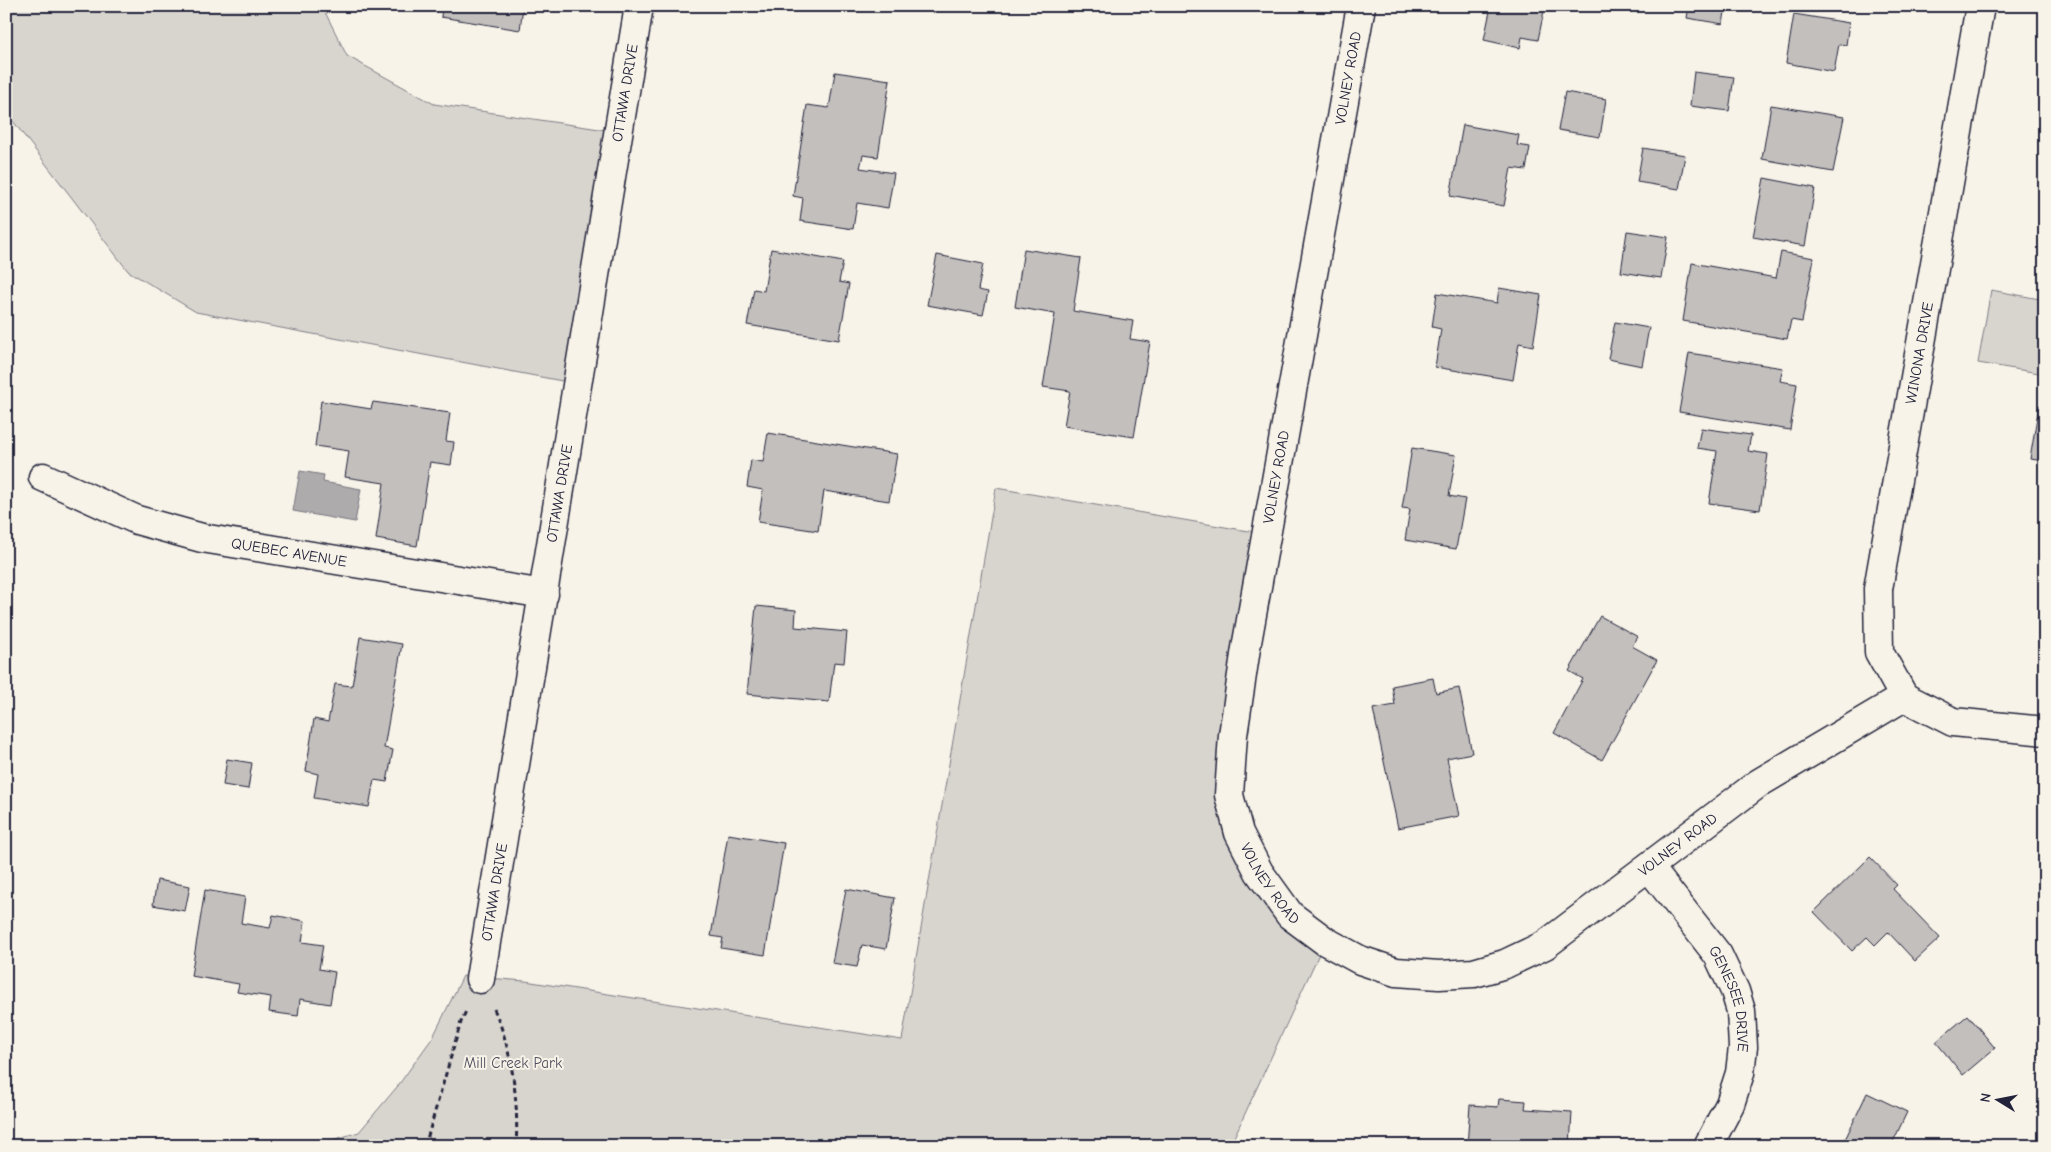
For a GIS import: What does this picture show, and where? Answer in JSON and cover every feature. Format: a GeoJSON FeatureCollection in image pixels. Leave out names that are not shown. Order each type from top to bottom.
{"type":"FeatureCollection","features":[{"type":"Feature","properties":{"kind":"street","name":"OTTAWA DRIVE"},"geometry":{"type":"LineString","coordinates":[[480,979],[639,6]]}},
{"type":"Feature","properties":{"kind":"street","name":"VOLNEY ROAD"},"geometry":{"type":"LineString","coordinates":[[1361,6],[1246,648],[1233,736],[1229,794],[1239,833],[1259,872],[1290,914],[1325,941],[1360,960],[1396,972],[1440,975],[1474,974],[1505,964],[1545,945],[1759,783],[1904,697]]}},
{"type":"Feature","properties":{"kind":"street","name":"WINONA DRIVE"},"geometry":{"type":"LineString","coordinates":[[1904,697],[1879,652],[1878,589],[1980,6]]}},
{"type":"Feature","properties":{"kind":"street","name":"QUEBEC AVENUE"},"geometry":{"type":"LineString","coordinates":[[44,478],[137,520],[202,538],[544,594]]}},
{"type":"Feature","properties":{"kind":"street"},"geometry":{"type":"LineString","coordinates":[[1904,697],[1953,722],[2045,732]]}},
{"type":"Feature","properties":{"kind":"street","name":"GENESEE DRIVE"},"geometry":{"type":"LineString","coordinates":[[1649,867],[1718,955],[1735,991],[1741,1011],[1743,1047],[1740,1072],[1730,1104],[1708,1146]]}},
{"type":"Feature","properties":{"kind":"path"},"geometry":{"type":"LineString","coordinates":[[425,1146],[461,1022],[480,979]]}},
{"type":"Feature","properties":{"kind":"path"},"geometry":{"type":"LineString","coordinates":[[480,979],[496,1015],[510,1062],[518,1117],[516,1146]]}},
{"type":"Feature","properties":{"kind":"green space"},"geometry":{"type":"Polygon","coordinates":[[[6,6],[322,6],[347,56],[434,104],[619,132],[578,384],[196,312],[128,271],[6,112],[6,6]]]}},
{"type":"Feature","properties":{"kind":"green space"},"geometry":{"type":"Polygon","coordinates":[[[1991,290],[2045,300],[2045,374],[1978,363],[1991,290]]]}},
{"type":"Feature","properties":{"kind":"green space","name":"Mill Creek Park"},"geometry":{"type":"Polygon","coordinates":[[[996,488],[1266,534],[1246,648],[1239,833],[1325,941],[1230,1146],[312,1146],[359,1132],[397,1087],[433,1037],[463,976],[525,981],[902,1040],[996,488]]]}},
{"type":"Feature","properties":{"kind":"shaded area"},"geometry":{"type":"Polygon","coordinates":[[[300,471],[324,475],[323,482],[361,489],[355,522],[293,511],[300,471]]]}},
{"type":"Feature","properties":{"kind":"building"},"geometry":{"type":"Polygon","coordinates":[[[442,6],[523,6],[520,30],[441,17],[442,6]]]}},
{"type":"Feature","properties":{"kind":"building"},"geometry":{"type":"Polygon","coordinates":[[[1491,6],[1545,6],[1538,40],[1522,37],[1520,48],[1484,40],[1491,6]]]}},
{"type":"Feature","properties":{"kind":"building"},"geometry":{"type":"Polygon","coordinates":[[[1689,6],[1726,6],[1723,24],[1687,18],[1689,6]]]}},
{"type":"Feature","properties":{"kind":"building"},"geometry":{"type":"Polygon","coordinates":[[[1794,14],[1849,23],[1846,45],[1839,44],[1834,72],[1786,63],[1794,14]]]}},
{"type":"Feature","properties":{"kind":"building"},"geometry":{"type":"Polygon","coordinates":[[[835,72],[890,80],[878,157],[863,155],[860,168],[894,173],[888,208],[857,203],[853,229],[800,221],[803,198],[793,196],[807,105],[829,108],[835,72]]]}},
{"type":"Feature","properties":{"kind":"building"},"geometry":{"type":"Polygon","coordinates":[[[1694,72],[1734,77],[1729,111],[1690,106],[1694,72]]]}},
{"type":"Feature","properties":{"kind":"building"},"geometry":{"type":"Polygon","coordinates":[[[1565,92],[1606,99],[1600,137],[1558,130],[1565,92]]]}},
{"type":"Feature","properties":{"kind":"building"},"geometry":{"type":"Polygon","coordinates":[[[1771,105],[1844,117],[1833,172],[1762,159],[1771,105]]]}},
{"type":"Feature","properties":{"kind":"building"},"geometry":{"type":"Polygon","coordinates":[[[1463,125],[1519,135],[1517,145],[1530,147],[1526,170],[1511,168],[1504,206],[1450,196],[1463,125]]]}},
{"type":"Feature","properties":{"kind":"building"},"geometry":{"type":"Polygon","coordinates":[[[1643,148],[1685,155],[1679,189],[1637,182],[1643,148]]]}},
{"type":"Feature","properties":{"kind":"building"},"geometry":{"type":"Polygon","coordinates":[[[1764,178],[1815,188],[1805,246],[1753,237],[1764,178]]]}},
{"type":"Feature","properties":{"kind":"building"},"geometry":{"type":"Polygon","coordinates":[[[1627,231],[1668,237],[1661,278],[1621,272],[1627,231]]]}},
{"type":"Feature","properties":{"kind":"building"},"geometry":{"type":"Polygon","coordinates":[[[771,249],[843,262],[839,282],[849,284],[839,340],[747,325],[754,289],[764,291],[771,249]]]}},
{"type":"Feature","properties":{"kind":"building"},"geometry":{"type":"Polygon","coordinates":[[[1024,249],[1081,258],[1073,311],[1133,321],[1130,339],[1150,342],[1134,437],[1064,426],[1070,391],[1043,387],[1055,314],[1015,307],[1024,249]]]}},
{"type":"Feature","properties":{"kind":"building"},"geometry":{"type":"Polygon","coordinates":[[[1781,252],[1814,258],[1802,322],[1791,320],[1787,339],[1683,321],[1692,263],[1776,278],[1781,252]]]}},
{"type":"Feature","properties":{"kind":"building"},"geometry":{"type":"Polygon","coordinates":[[[937,255],[983,264],[978,290],[988,292],[983,315],[927,305],[937,255]]]}},
{"type":"Feature","properties":{"kind":"building"},"geometry":{"type":"Polygon","coordinates":[[[1499,288],[1541,295],[1533,346],[1519,343],[1513,380],[1435,367],[1441,329],[1432,327],[1437,293],[1497,303],[1499,288]]]}},
{"type":"Feature","properties":{"kind":"building"},"geometry":{"type":"Polygon","coordinates":[[[1615,322],[1649,328],[1642,366],[1608,359],[1615,322]]]}},
{"type":"Feature","properties":{"kind":"building"},"geometry":{"type":"Polygon","coordinates":[[[1689,353],[1783,368],[1780,381],[1797,384],[1790,430],[1679,412],[1689,353]]]}},
{"type":"Feature","properties":{"kind":"building"},"geometry":{"type":"Polygon","coordinates":[[[321,401],[371,409],[373,402],[450,413],[446,441],[454,442],[451,465],[430,462],[417,546],[376,539],[384,483],[345,477],[349,451],[315,446],[321,401]]]}},
{"type":"Feature","properties":{"kind":"building"},"geometry":{"type":"Polygon","coordinates":[[[2039,405],[2045,406],[2045,461],[2030,459],[2039,405]]]}},
{"type":"Feature","properties":{"kind":"building"},"geometry":{"type":"Polygon","coordinates":[[[1701,428],[1751,435],[1748,451],[1768,454],[1760,510],[1709,503],[1717,451],[1697,448],[1701,428]]]}},
{"type":"Feature","properties":{"kind":"building"},"geometry":{"type":"Polygon","coordinates":[[[768,433],[897,454],[889,501],[824,491],[818,531],[758,522],[763,490],[747,487],[751,460],[763,462],[768,433]]]}},
{"type":"Feature","properties":{"kind":"building"},"geometry":{"type":"Polygon","coordinates":[[[1412,448],[1456,455],[1449,496],[1465,499],[1456,549],[1405,540],[1410,509],[1402,508],[1412,448]]]}},
{"type":"Feature","properties":{"kind":"building"},"geometry":{"type":"Polygon","coordinates":[[[756,606],[796,610],[795,627],[847,632],[844,663],[834,662],[829,702],[747,694],[756,606]]]}},
{"type":"Feature","properties":{"kind":"building"},"geometry":{"type":"Polygon","coordinates":[[[1600,616],[1638,637],[1632,646],[1657,660],[1602,760],[1554,733],[1583,679],[1569,671],[1600,616]]]}},
{"type":"Feature","properties":{"kind":"building"},"geometry":{"type":"Polygon","coordinates":[[[360,637],[402,644],[384,748],[393,750],[387,782],[374,780],[369,807],[314,798],[318,774],[306,771],[314,719],[328,722],[335,684],[352,686],[360,637]]]}},
{"type":"Feature","properties":{"kind":"building"},"geometry":{"type":"Polygon","coordinates":[[[1433,678],[1436,693],[1459,688],[1472,753],[1447,758],[1459,816],[1398,828],[1373,709],[1395,705],[1392,686],[1433,678]]]}},
{"type":"Feature","properties":{"kind":"building"},"geometry":{"type":"Polygon","coordinates":[[[227,759],[252,763],[248,789],[223,785],[227,759]]]}},
{"type":"Feature","properties":{"kind":"building"},"geometry":{"type":"Polygon","coordinates":[[[728,834],[784,843],[765,955],[721,948],[723,938],[711,936],[728,834]]]}},
{"type":"Feature","properties":{"kind":"building"},"geometry":{"type":"Polygon","coordinates":[[[1870,857],[1897,885],[1893,889],[1940,938],[1915,961],[1888,932],[1875,945],[1867,937],[1852,951],[1814,912],[1870,857]]]}},
{"type":"Feature","properties":{"kind":"building"},"geometry":{"type":"Polygon","coordinates":[[[157,880],[190,886],[185,911],[153,905],[157,880]]]}},
{"type":"Feature","properties":{"kind":"building"},"geometry":{"type":"Polygon","coordinates":[[[846,889],[895,898],[886,949],[862,945],[857,967],[832,963],[846,889]]]}},
{"type":"Feature","properties":{"kind":"building"},"geometry":{"type":"Polygon","coordinates":[[[205,890],[245,897],[241,923],[270,928],[273,915],[305,921],[302,942],[323,945],[319,969],[335,972],[330,1004],[300,999],[298,1016],[269,1012],[271,997],[237,992],[239,984],[191,976],[205,890]]]}},
{"type":"Feature","properties":{"kind":"building"},"geometry":{"type":"Polygon","coordinates":[[[1968,1015],[1995,1048],[1963,1075],[1936,1042],[1968,1015]]]}},
{"type":"Feature","properties":{"kind":"building"},"geometry":{"type":"Polygon","coordinates":[[[1867,1093],[1907,1112],[1892,1144],[1895,1146],[1842,1146],[1867,1093]]]}},
{"type":"Feature","properties":{"kind":"building"},"geometry":{"type":"Polygon","coordinates":[[[1499,1099],[1526,1101],[1525,1109],[1572,1112],[1570,1146],[1467,1146],[1470,1105],[1498,1107],[1499,1099]]]}}]}
